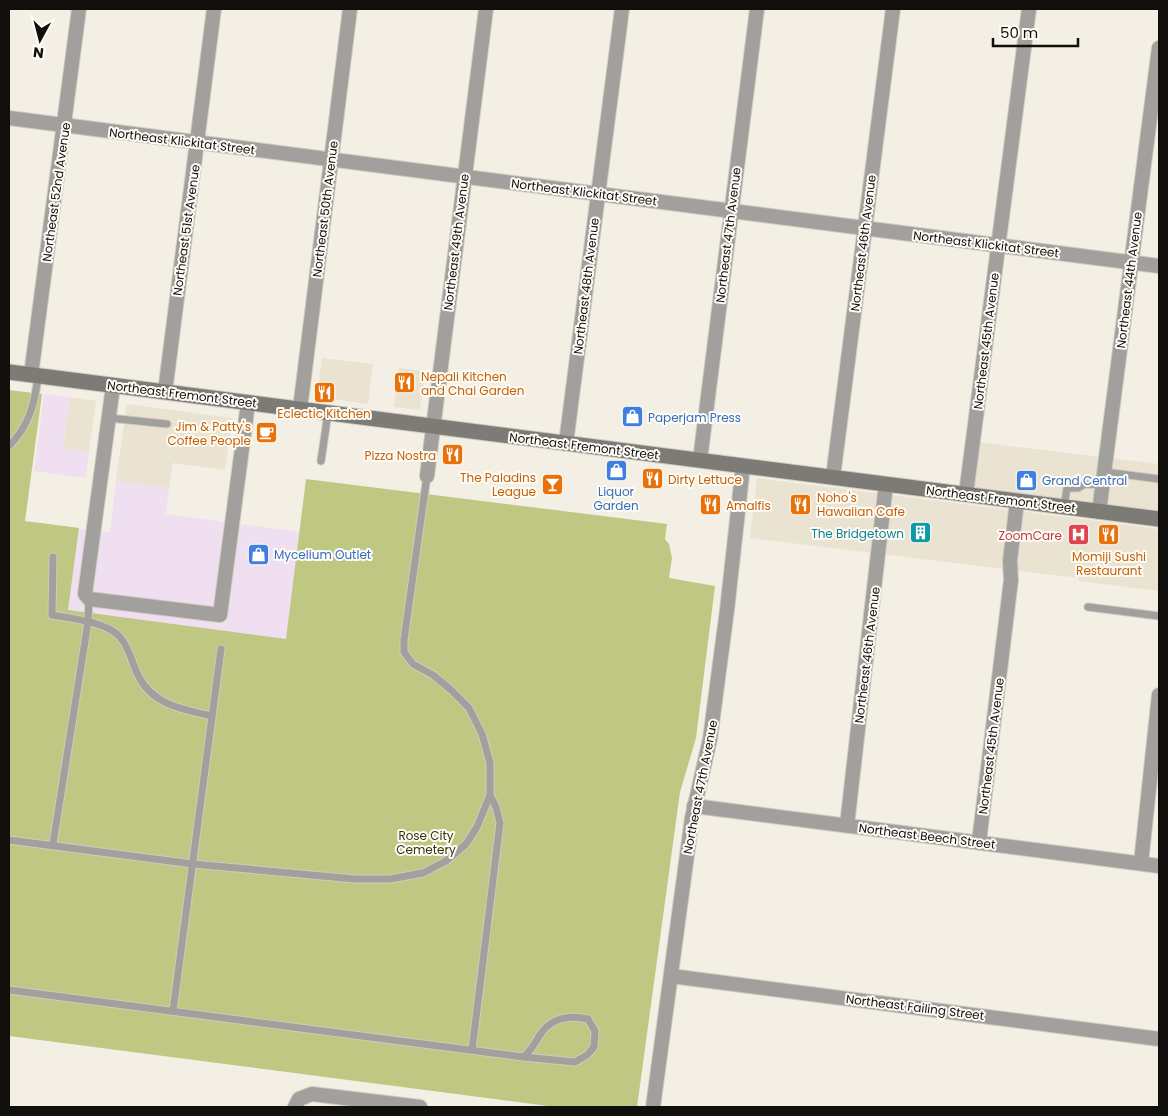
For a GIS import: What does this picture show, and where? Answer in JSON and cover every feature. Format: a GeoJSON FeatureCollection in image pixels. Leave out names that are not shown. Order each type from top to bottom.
{"type":"FeatureCollection","features":[{"type":"Feature","properties":{"kind":"main road","name":"Northeast Fremont Street"},"geometry":{"type":"LineString","coordinates":[[9,372],[1159,519]]}},
{"type":"Feature","properties":{"kind":"street","name":"Northeast 52nd Avenue"},"geometry":{"type":"LineString","coordinates":[[35,375],[64,126],[80,9]]}},
{"type":"Feature","properties":{"kind":"street","name":"Northeast 51st Avenue"},"geometry":{"type":"LineString","coordinates":[[165,392],[214,9]]}},
{"type":"Feature","properties":{"kind":"street","name":"Northeast 50th Avenue"},"geometry":{"type":"LineString","coordinates":[[300,409],[350,9]]}},
{"type":"Feature","properties":{"kind":"street","name":"Northeast 49th Avenue"},"geometry":{"type":"LineString","coordinates":[[427,476],[486,9]]}},
{"type":"Feature","properties":{"kind":"street","name":"Northeast 48th Avenue"},"geometry":{"type":"LineString","coordinates":[[566,443],[622,9]]}},
{"type":"Feature","properties":{"kind":"street","name":"Northeast 47th Avenue"},"geometry":{"type":"LineString","coordinates":[[700,460],[757,9]]}},
{"type":"Feature","properties":{"kind":"street","name":"Northeast 46th Avenue"},"geometry":{"type":"LineString","coordinates":[[833,477],[892,9]]}},
{"type":"Feature","properties":{"kind":"street","name":"Northeast 45th Avenue"},"geometry":{"type":"LineString","coordinates":[[966,494],[1029,9]]}},
{"type":"Feature","properties":{"kind":"street","name":"Northeast 44th Avenue"},"geometry":{"type":"LineString","coordinates":[[1100,512],[1159,48]]}},
{"type":"Feature","properties":{"kind":"street","name":"Northeast Klickitat Street"},"geometry":{"type":"LineString","coordinates":[[9,118],[1159,266]]}},
{"type":"Feature","properties":{"kind":"street"},"geometry":{"type":"LineString","coordinates":[[113,386],[87,596],[220,615],[248,403]]}},
{"type":"Feature","properties":{"kind":"street","name":"Northeast 47th Avenue"},"geometry":{"type":"LineString","coordinates":[[653,1107],[694,806],[710,738],[743,466]]}},
{"type":"Feature","properties":{"kind":"street","name":"Northeast 46th Avenue"},"geometry":{"type":"LineString","coordinates":[[847,825],[886,484]]}},
{"type":"Feature","properties":{"kind":"street","name":"Northeast 45th Avenue"},"geometry":{"type":"LineString","coordinates":[[979,842],[1011,580],[1010,561],[1017,501]]}},
{"type":"Feature","properties":{"kind":"street"},"geometry":{"type":"LineString","coordinates":[[1141,863],[1159,695]]}},
{"type":"Feature","properties":{"kind":"street","name":"Northeast Beech Street"},"geometry":{"type":"LineString","coordinates":[[694,806],[1159,866]]}},
{"type":"Feature","properties":{"kind":"street","name":"Northeast Failing Street"},"geometry":{"type":"LineString","coordinates":[[671,976],[1159,1039]]}},
{"type":"Feature","properties":{"kind":"street"},"geometry":{"type":"LineString","coordinates":[[297,1103],[312,1094],[420,1107]]}},
{"type":"Feature","properties":{"kind":"lane"},"geometry":{"type":"LineString","coordinates":[[9,446],[17,438],[31,414],[36,396],[35,375]]}},
{"type":"Feature","properties":{"kind":"lane"},"geometry":{"type":"LineString","coordinates":[[321,461],[328,413]]}},
{"type":"Feature","properties":{"kind":"lane"},"geometry":{"type":"LineString","coordinates":[[109,418],[167,424]]}},
{"type":"Feature","properties":{"kind":"lane"},"geometry":{"type":"LineString","coordinates":[[9,437],[17,438]]}},
{"type":"Feature","properties":{"kind":"lane"},"geometry":{"type":"LineString","coordinates":[[9,840],[53,844],[193,864],[355,879],[390,879],[423,874],[446,861],[466,844],[477,827],[490,795],[490,763],[482,734],[469,708],[433,675],[413,664],[404,652],[427,476]]}},
{"type":"Feature","properties":{"kind":"lane"},"geometry":{"type":"LineString","coordinates":[[1064,507],[1067,488],[1078,488],[1104,479],[1159,480]]}},
{"type":"Feature","properties":{"kind":"lane"},"geometry":{"type":"LineString","coordinates":[[52,558],[52,614],[99,624],[120,636],[139,678],[154,696],[176,708],[212,716]]}},
{"type":"Feature","properties":{"kind":"lane"},"geometry":{"type":"LineString","coordinates":[[53,844],[88,622],[87,596]]}},
{"type":"Feature","properties":{"kind":"lane"},"geometry":{"type":"LineString","coordinates":[[1088,606],[1159,616]]}},
{"type":"Feature","properties":{"kind":"lane"},"geometry":{"type":"LineString","coordinates":[[173,1011],[221,649]]}},
{"type":"Feature","properties":{"kind":"lane"},"geometry":{"type":"LineString","coordinates":[[472,1050],[500,823],[496,806],[490,795]]}},
{"type":"Feature","properties":{"kind":"lane"},"geometry":{"type":"LineString","coordinates":[[9,990],[523,1057],[575,1062],[587,1055],[594,1046],[595,1031],[588,1019],[576,1016],[557,1019],[542,1030],[531,1051],[523,1057]]}},
{"type":"Feature","properties":{"kind":"shaded area"},"geometry":{"type":"Polygon","coordinates":[[[322,358],[373,364],[368,404],[317,397],[322,358]]]}},
{"type":"Feature","properties":{"kind":"shaded area"},"geometry":{"type":"Polygon","coordinates":[[[399,368],[425,371],[420,410],[394,407],[399,368]]]}},
{"type":"Feature","properties":{"kind":"shaded area"},"geometry":{"type":"Polygon","coordinates":[[[44,394],[70,397],[63,448],[89,452],[86,478],[34,471],[44,394]]]}},
{"type":"Feature","properties":{"kind":"shaded area"},"geometry":{"type":"Polygon","coordinates":[[[70,397],[96,401],[89,452],[63,448],[70,397]]]}},
{"type":"Feature","properties":{"kind":"shaded area"},"geometry":{"type":"Polygon","coordinates":[[[127,404],[232,418],[225,470],[173,463],[169,488],[116,481],[127,404]]]}},
{"type":"Feature","properties":{"kind":"shaded area"},"geometry":{"type":"Polygon","coordinates":[[[977,442],[1159,464],[1159,512],[973,489],[977,442]]]}},
{"type":"Feature","properties":{"kind":"shaded area"},"geometry":{"type":"Polygon","coordinates":[[[757,478],[1159,529],[1159,591],[1079,581],[1078,578],[750,538],[757,478]]]}},
{"type":"Feature","properties":{"kind":"shaded area"},"geometry":{"type":"Polygon","coordinates":[[[116,481],[169,488],[166,514],[301,532],[287,640],[68,611],[79,529],[110,532],[116,481]]]}},
{"type":"Feature","properties":{"kind":"green space","name":"Rose City Cemetery"},"geometry":{"type":"Polygon","coordinates":[[[9,390],[42,394],[25,521],[79,528],[68,610],[286,639],[306,479],[667,524],[665,539],[669,544],[672,558],[669,578],[715,586],[696,738],[680,792],[637,1107],[556,1107],[9,1036],[9,390]]]}},
{"type":"Feature","properties":{"kind":"place","name":"Nepali Kitchen and Chai Garden"},"geometry":{"type":"Point","coordinates":[405,383]}},
{"type":"Feature","properties":{"kind":"place","name":"Eclectic Kitchen"},"geometry":{"type":"Point","coordinates":[324,392]}},
{"type":"Feature","properties":{"kind":"place","name":"Paperjam Press"},"geometry":{"type":"Point","coordinates":[632,417]}},
{"type":"Feature","properties":{"kind":"place","name":"Jim & Patty's Coffee People"},"geometry":{"type":"Point","coordinates":[267,433]}},
{"type":"Feature","properties":{"kind":"place","name":"Pizza Nostra"},"geometry":{"type":"Point","coordinates":[452,455]}},
{"type":"Feature","properties":{"kind":"place","name":"Liquor Garden"},"geometry":{"type":"Point","coordinates":[616,470]}},
{"type":"Feature","properties":{"kind":"place","name":"Dirty Lettuce"},"geometry":{"type":"Point","coordinates":[652,479]}},
{"type":"Feature","properties":{"kind":"place","name":"Grand Central"},"geometry":{"type":"Point","coordinates":[1026,480]}},
{"type":"Feature","properties":{"kind":"place","name":"The Paladins League"},"geometry":{"type":"Point","coordinates":[552,484]}},
{"type":"Feature","properties":{"kind":"place","name":"Noho's Hawaiian Cafe"},"geometry":{"type":"Point","coordinates":[801,504]}},
{"type":"Feature","properties":{"kind":"place","name":"Amalfis"},"geometry":{"type":"Point","coordinates":[710,505]}},
{"type":"Feature","properties":{"kind":"place","name":"The Bridgetown"},"geometry":{"type":"Point","coordinates":[920,533]}},
{"type":"Feature","properties":{"kind":"place","name":"ZoomCare"},"geometry":{"type":"Point","coordinates":[1078,535]}},
{"type":"Feature","properties":{"kind":"place","name":"Momiji Sushi Restaurant"},"geometry":{"type":"Point","coordinates":[1109,535]}},
{"type":"Feature","properties":{"kind":"place","name":"Mycelium Outlet"},"geometry":{"type":"Point","coordinates":[258,554]}}]}
